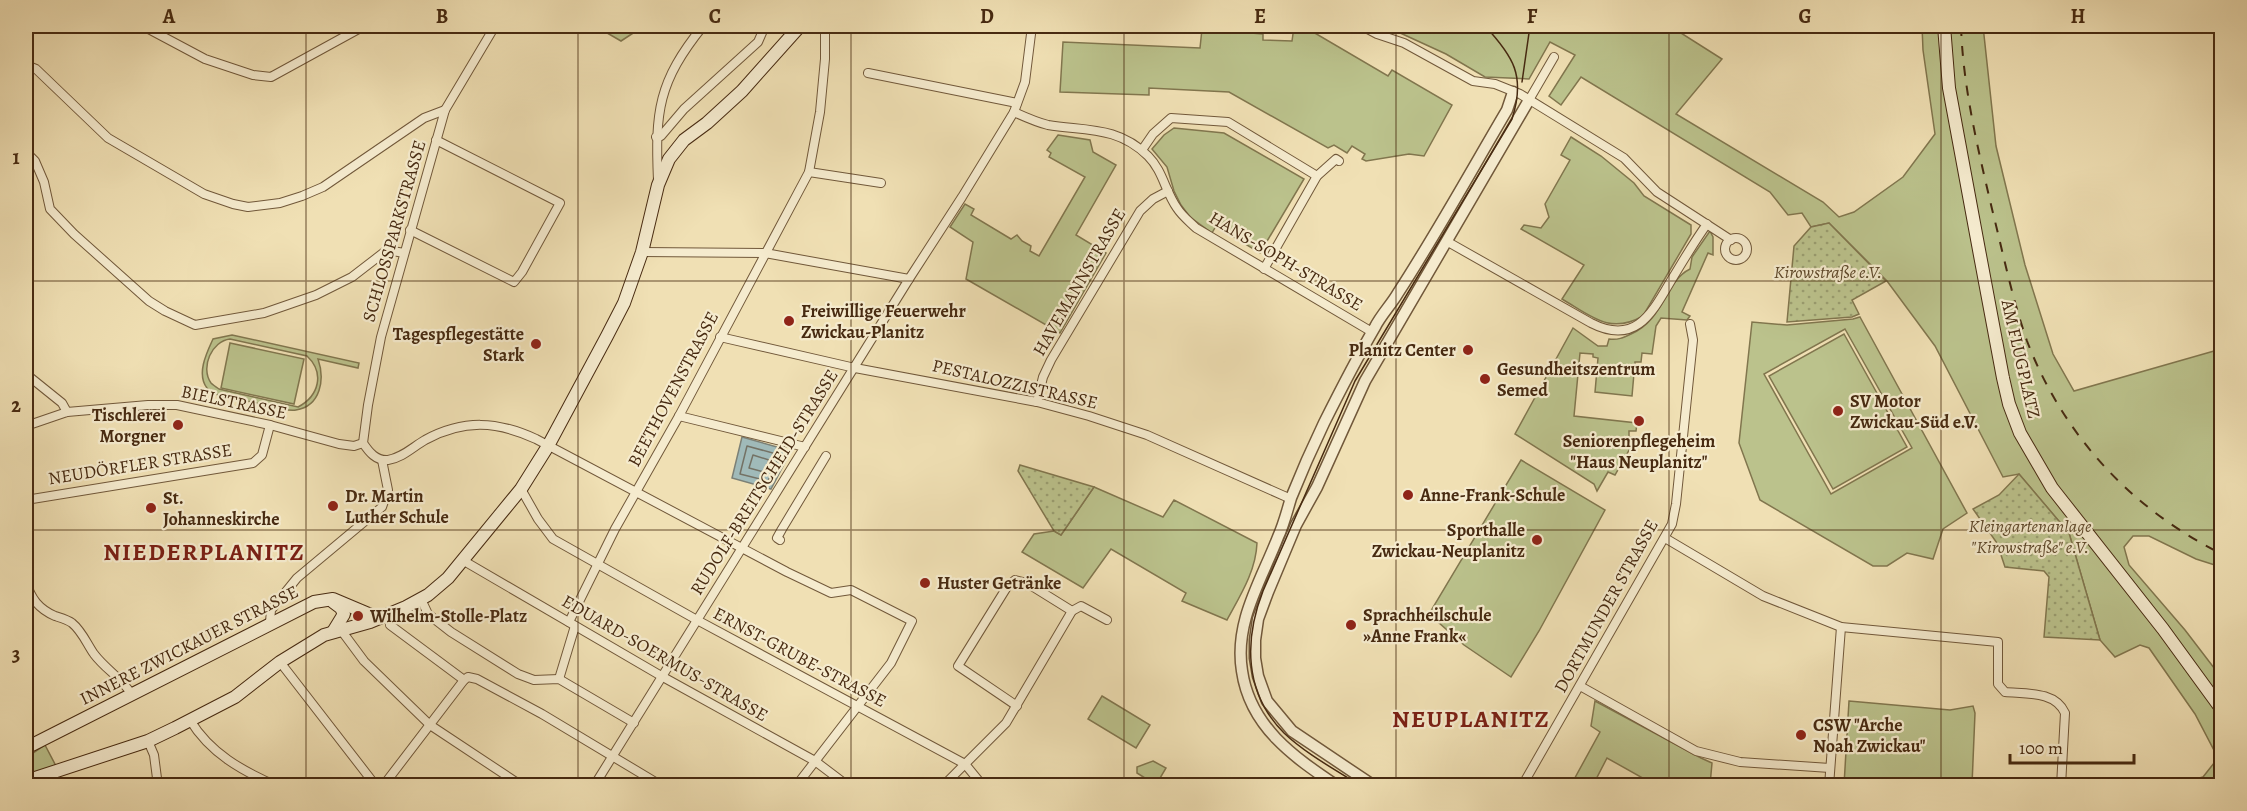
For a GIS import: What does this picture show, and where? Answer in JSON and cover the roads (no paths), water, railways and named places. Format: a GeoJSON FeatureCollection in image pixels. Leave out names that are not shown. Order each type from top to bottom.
{"type":"FeatureCollection","features":[{"type":"Feature","properties":{"kind":"main road"},"geometry":{"type":"LineString","coordinates":[[26,781],[148,741],[235,697],[280,662],[316,640],[378,618],[422,599],[438,588],[464,561],[521,489],[548,446],[624,303],[642,252],[658,185],[669,159],[684,140],[707,123],[742,91],[800,26]]}},
{"type":"Feature","properties":{"kind":"main road","name":"AM FLUGPLATZ"},"geometry":{"type":"LineString","coordinates":[[1944,26],[1949,88],[1981,261],[2003,378],[2009,404],[2020,433],[2052,488],[2163,629],[2222,710]]}},
{"type":"Feature","properties":{"kind":"main road"},"geometry":{"type":"LineString","coordinates":[[327,600],[336,604],[343,611],[337,631]]}},
{"type":"Feature","properties":{"kind":"main road","name":"INNERE ZWICKAUER STRASSE"},"geometry":{"type":"LineString","coordinates":[[26,748],[270,622],[314,602],[327,600],[342,602],[378,618]]}},
{"type":"Feature","properties":{"kind":"street"},"geometry":{"type":"LineString","coordinates":[[143,26],[205,59],[253,75],[271,77],[363,26]]}},
{"type":"Feature","properties":{"kind":"street","name":"SCHLOSSPARKSTRASSE"},"geometry":{"type":"LineString","coordinates":[[363,443],[381,337],[445,110],[495,26]]}},
{"type":"Feature","properties":{"kind":"street"},"geometry":{"type":"LineString","coordinates":[[658,185],[656,137],[658,114],[665,88],[676,61],[703,26]]}},
{"type":"Feature","properties":{"kind":"street"},"geometry":{"type":"LineString","coordinates":[[656,137],[661,136],[684,109],[758,42],[765,26]]}},
{"type":"Feature","properties":{"kind":"street","name":"BEETHOVENSTRASSE"},"geometry":{"type":"LineString","coordinates":[[559,679],[572,624],[610,537],[679,416],[809,172],[820,112],[825,60],[825,26]]}},
{"type":"Feature","properties":{"kind":"street","name":"RUDOLF-BREITSCHEID-STRASSE"},"geometry":{"type":"LineString","coordinates":[[594,786],[962,197],[1015,107],[1025,82],[1032,26]]}},
{"type":"Feature","properties":{"kind":"street"},"geometry":{"type":"LineString","coordinates":[[1362,26],[1404,43],[1473,81],[1495,84],[1529,100],[1624,158],[1657,192],[1731,240]]}},
{"type":"Feature","properties":{"kind":"street"},"geometry":{"type":"LineString","coordinates":[[1374,786],[1292,731],[1267,701],[1258,676],[1255,640],[1258,619],[1306,505],[1313,497],[1360,391],[1554,57]]}},
{"type":"Feature","properties":{"kind":"street"},"geometry":{"type":"LineString","coordinates":[[26,64],[36,69],[108,138],[204,194],[248,207],[280,203],[323,187],[424,118],[445,110]]}},
{"type":"Feature","properties":{"kind":"street"},"geometry":{"type":"LineString","coordinates":[[868,73],[1015,107]]}},
{"type":"Feature","properties":{"kind":"street"},"geometry":{"type":"LineString","coordinates":[[1338,786],[1293,755],[1276,738],[1256,711],[1244,684],[1241,670],[1240,647],[1244,622],[1291,499],[1324,423],[1372,332],[1434,234],[1507,110],[1513,92]]}},
{"type":"Feature","properties":{"kind":"street","name":"HANS-SOPH-STRASSE"},"geometry":{"type":"LineString","coordinates":[[1015,107],[1049,124],[1106,131],[1142,150],[1158,169],[1177,208],[1197,228],[1372,332]]}},
{"type":"Feature","properties":{"kind":"street"},"geometry":{"type":"LineString","coordinates":[[1142,150],[1153,134],[1171,118],[1228,122],[1317,176]]}},
{"type":"Feature","properties":{"kind":"street"},"geometry":{"type":"LineString","coordinates":[[410,230],[514,282],[560,202],[436,140]]}},
{"type":"Feature","properties":{"kind":"street"},"geometry":{"type":"LineString","coordinates":[[26,152],[35,161],[44,182],[51,209],[74,234],[149,301],[195,325],[264,313],[316,295],[352,277],[387,250],[392,249],[404,253]]}},
{"type":"Feature","properties":{"kind":"street"},"geometry":{"type":"LineString","coordinates":[[1264,269],[1317,176],[1336,159],[1339,161]]}},
{"type":"Feature","properties":{"kind":"street"},"geometry":{"type":"LineString","coordinates":[[809,172],[881,183]]}},
{"type":"Feature","properties":{"kind":"street","name":"HAVEMANNSTRASSE"},"geometry":{"type":"LineString","coordinates":[[1037,402],[1051,360],[1140,211],[1153,199],[1168,191]]}},
{"type":"Feature","properties":{"kind":"street"},"geometry":{"type":"LineString","coordinates":[[1434,234],[1603,330],[1615,331],[1628,330],[1645,321],[1659,303],[1707,224]]}},
{"type":"Feature","properties":{"kind":"street"},"geometry":{"type":"LineString","coordinates":[[642,252],[765,253],[909,279]]}},
{"type":"Feature","properties":{"kind":"street","name":"DORTMUNDER STRASSE"},"geometry":{"type":"LineString","coordinates":[[1522,786],[1672,524],[1693,340],[1690,324]]}},
{"type":"Feature","properties":{"kind":"street"},"geometry":{"type":"LineString","coordinates":[[1372,332],[1387,341]]}},
{"type":"Feature","properties":{"kind":"street","name":"PESTALOZZISTRASSE"},"geometry":{"type":"LineString","coordinates":[[720,337],[855,368],[1037,402],[1089,416],[1147,435],[1291,499]]}},
{"type":"Feature","properties":{"kind":"street"},"geometry":{"type":"LineString","coordinates":[[26,374],[62,403],[67,412]]}},
{"type":"Feature","properties":{"kind":"street","name":"BIELSTRASSE"},"geometry":{"type":"LineString","coordinates":[[26,426],[67,412],[148,405],[177,405],[270,424],[339,444],[354,446],[363,443]]}},
{"type":"Feature","properties":{"kind":"street"},"geometry":{"type":"LineString","coordinates":[[679,416],[805,447]]}},
{"type":"Feature","properties":{"kind":"street","name":"NEUDÖRFLER STRASSE"},"geometry":{"type":"LineString","coordinates":[[26,500],[253,463],[262,455],[270,424]]}},
{"type":"Feature","properties":{"kind":"street"},"geometry":{"type":"LineString","coordinates":[[363,443],[373,456],[382,460],[401,456],[424,441],[446,431],[487,424],[511,428],[831,593],[851,590],[912,621],[891,663],[796,786]]}},
{"type":"Feature","properties":{"kind":"street"},"geometry":{"type":"LineString","coordinates":[[780,540],[777,538],[826,456]]}},
{"type":"Feature","properties":{"kind":"street"},"geometry":{"type":"LineString","coordinates":[[270,622],[271,610],[297,578],[382,507],[388,490],[382,460]]}},
{"type":"Feature","properties":{"kind":"street","name":"ERNST-GRUBE-STRASSE"},"geometry":{"type":"LineString","coordinates":[[521,489],[538,519],[553,539],[697,620],[965,764],[983,786]]}},
{"type":"Feature","properties":{"kind":"street"},"geometry":{"type":"LineString","coordinates":[[1291,499],[1306,505]]}},
{"type":"Feature","properties":{"kind":"street"},"geometry":{"type":"LineString","coordinates":[[1665,538],[1763,596],[1841,627],[1998,642],[1998,684],[2005,692],[2050,697],[2061,703],[2065,713],[2061,786]]}},
{"type":"Feature","properties":{"kind":"street","name":"EDUARD-SOERMUS-STRASSE"},"geometry":{"type":"LineString","coordinates":[[464,561],[663,677],[815,761],[848,786]]}},
{"type":"Feature","properties":{"kind":"street"},"geometry":{"type":"LineString","coordinates":[[1017,706],[958,666],[1007,587],[1015,580],[1027,583],[1072,611]]}},
{"type":"Feature","properties":{"kind":"street"},"geometry":{"type":"LineString","coordinates":[[26,582],[29,593],[38,606],[71,622],[95,656],[114,675],[124,681],[132,695]]}},
{"type":"Feature","properties":{"kind":"street"},"geometry":{"type":"LineString","coordinates":[[422,599],[428,614],[451,632],[518,674],[534,680],[559,679],[634,723]]}},
{"type":"Feature","properties":{"kind":"street"},"geometry":{"type":"LineString","coordinates":[[943,786],[1006,723],[1072,611],[1081,606],[1107,620]]}},
{"type":"Feature","properties":{"kind":"street"},"geometry":{"type":"LineString","coordinates":[[390,625],[464,680]]}},
{"type":"Feature","properties":{"kind":"street"},"geometry":{"type":"LineString","coordinates":[[1828,786],[1841,627]]}},
{"type":"Feature","properties":{"kind":"street"},"geometry":{"type":"LineString","coordinates":[[337,631],[364,661],[430,725],[522,786]]}},
{"type":"Feature","properties":{"kind":"street"},"geometry":{"type":"LineString","coordinates":[[280,662],[375,786]]}},
{"type":"Feature","properties":{"kind":"street"},"geometry":{"type":"LineString","coordinates":[[383,786],[468,677],[477,679],[662,786]]}},
{"type":"Feature","properties":{"kind":"street"},"geometry":{"type":"LineString","coordinates":[[1580,686],[1696,751],[1740,762],[1830,768]]}},
{"type":"Feature","properties":{"kind":"street"},"geometry":{"type":"LineString","coordinates":[[190,720],[197,733],[225,759],[276,785]]}},
{"type":"Feature","properties":{"kind":"street"},"geometry":{"type":"LineString","coordinates":[[148,741],[153,755],[158,786]]}},
{"type":"Feature","properties":{"kind":"water"},"geometry":{"type":"Polygon","coordinates":[[[742,437],[791,451],[771,489],[732,478],[742,437]]]}},
{"type":"Feature","properties":{"kind":"tram line"},"geometry":{"type":"LineString","coordinates":[[1361,786],[1302,748],[1284,733],[1271,717],[1261,701],[1251,665],[1253,628],[1263,591],[1355,381],[1512,119],[1518,91],[1514,68],[1510,57],[1485,26]]}},
{"type":"Feature","properties":{"kind":"tram line"},"geometry":{"type":"LineString","coordinates":[[1522,82],[1530,26]]}},
{"type":"Feature","properties":{"kind":"railway"},"geometry":{"type":"LineString","coordinates":[[1961,26],[1968,95],[1987,186],[2017,308],[2027,341],[2042,375],[2060,408],[2081,438],[2130,492],[2189,536],[2222,554]]}},
{"type":"Feature","properties":{"kind":"place","name":"Freiwillige Feuerwehr Zwickau-Planitz"},"geometry":{"type":"Point","coordinates":[789,321]}},
{"type":"Feature","properties":{"kind":"place","name":"Tagespflegestätte Stark"},"geometry":{"type":"Point","coordinates":[536,344]}},
{"type":"Feature","properties":{"kind":"place","name":"Planitz Center"},"geometry":{"type":"Point","coordinates":[1468,350]}},
{"type":"Feature","properties":{"kind":"place","name":"Gesundheitszentrum Semed"},"geometry":{"type":"Point","coordinates":[1485,379]}},
{"type":"Feature","properties":{"kind":"place","name":"SV Motor Zwickau-Süd e.V."},"geometry":{"type":"Point","coordinates":[1838,411]}},
{"type":"Feature","properties":{"kind":"place","name":"Seniorenpflegeheim \"Haus Neuplanitz\""},"geometry":{"type":"Point","coordinates":[1639,421]}},
{"type":"Feature","properties":{"kind":"place","name":"Tischlerei Morgner"},"geometry":{"type":"Point","coordinates":[178,425]}},
{"type":"Feature","properties":{"kind":"place","name":"Anne-Frank-Schule"},"geometry":{"type":"Point","coordinates":[1408,495]}},
{"type":"Feature","properties":{"kind":"place","name":"Dr. Martin Luther Schule"},"geometry":{"type":"Point","coordinates":[333,506]}},
{"type":"Feature","properties":{"kind":"place","name":"St. Johanneskirche"},"geometry":{"type":"Point","coordinates":[151,508]}},
{"type":"Feature","properties":{"kind":"place","name":"Sporthalle Zwickau-Neuplanitz"},"geometry":{"type":"Point","coordinates":[1537,540]}},
{"type":"Feature","properties":{"kind":"place","name":"Huster Getränke"},"geometry":{"type":"Point","coordinates":[925,583]}},
{"type":"Feature","properties":{"kind":"place","name":"Wilhelm-Stolle-Platz"},"geometry":{"type":"Point","coordinates":[358,616]}},
{"type":"Feature","properties":{"kind":"place","name":"Sprachheilschule »Anne Frank«"},"geometry":{"type":"Point","coordinates":[1351,625]}},
{"type":"Feature","properties":{"kind":"place","name":"CSW \"Arche Noah Zwickau\""},"geometry":{"type":"Point","coordinates":[1801,735]}},
{"type":"Feature","properties":{"kind":"district","name":"NIEDERPLANITZ"},"geometry":{"type":"Point","coordinates":[204,552]}},
{"type":"Feature","properties":{"kind":"district","name":"NEUPLANITZ"},"geometry":{"type":"Point","coordinates":[1471,719]}},
{"type":"Feature","properties":{"kind":"park label","name":"Kirowstraße e.V."},"geometry":{"type":"Point","coordinates":[1828,272]}},
{"type":"Feature","properties":{"kind":"park label","name":"Kleingartenanlage \"Kirowstraße\" e.V."},"geometry":{"type":"Point","coordinates":[2030,536]}}]}
